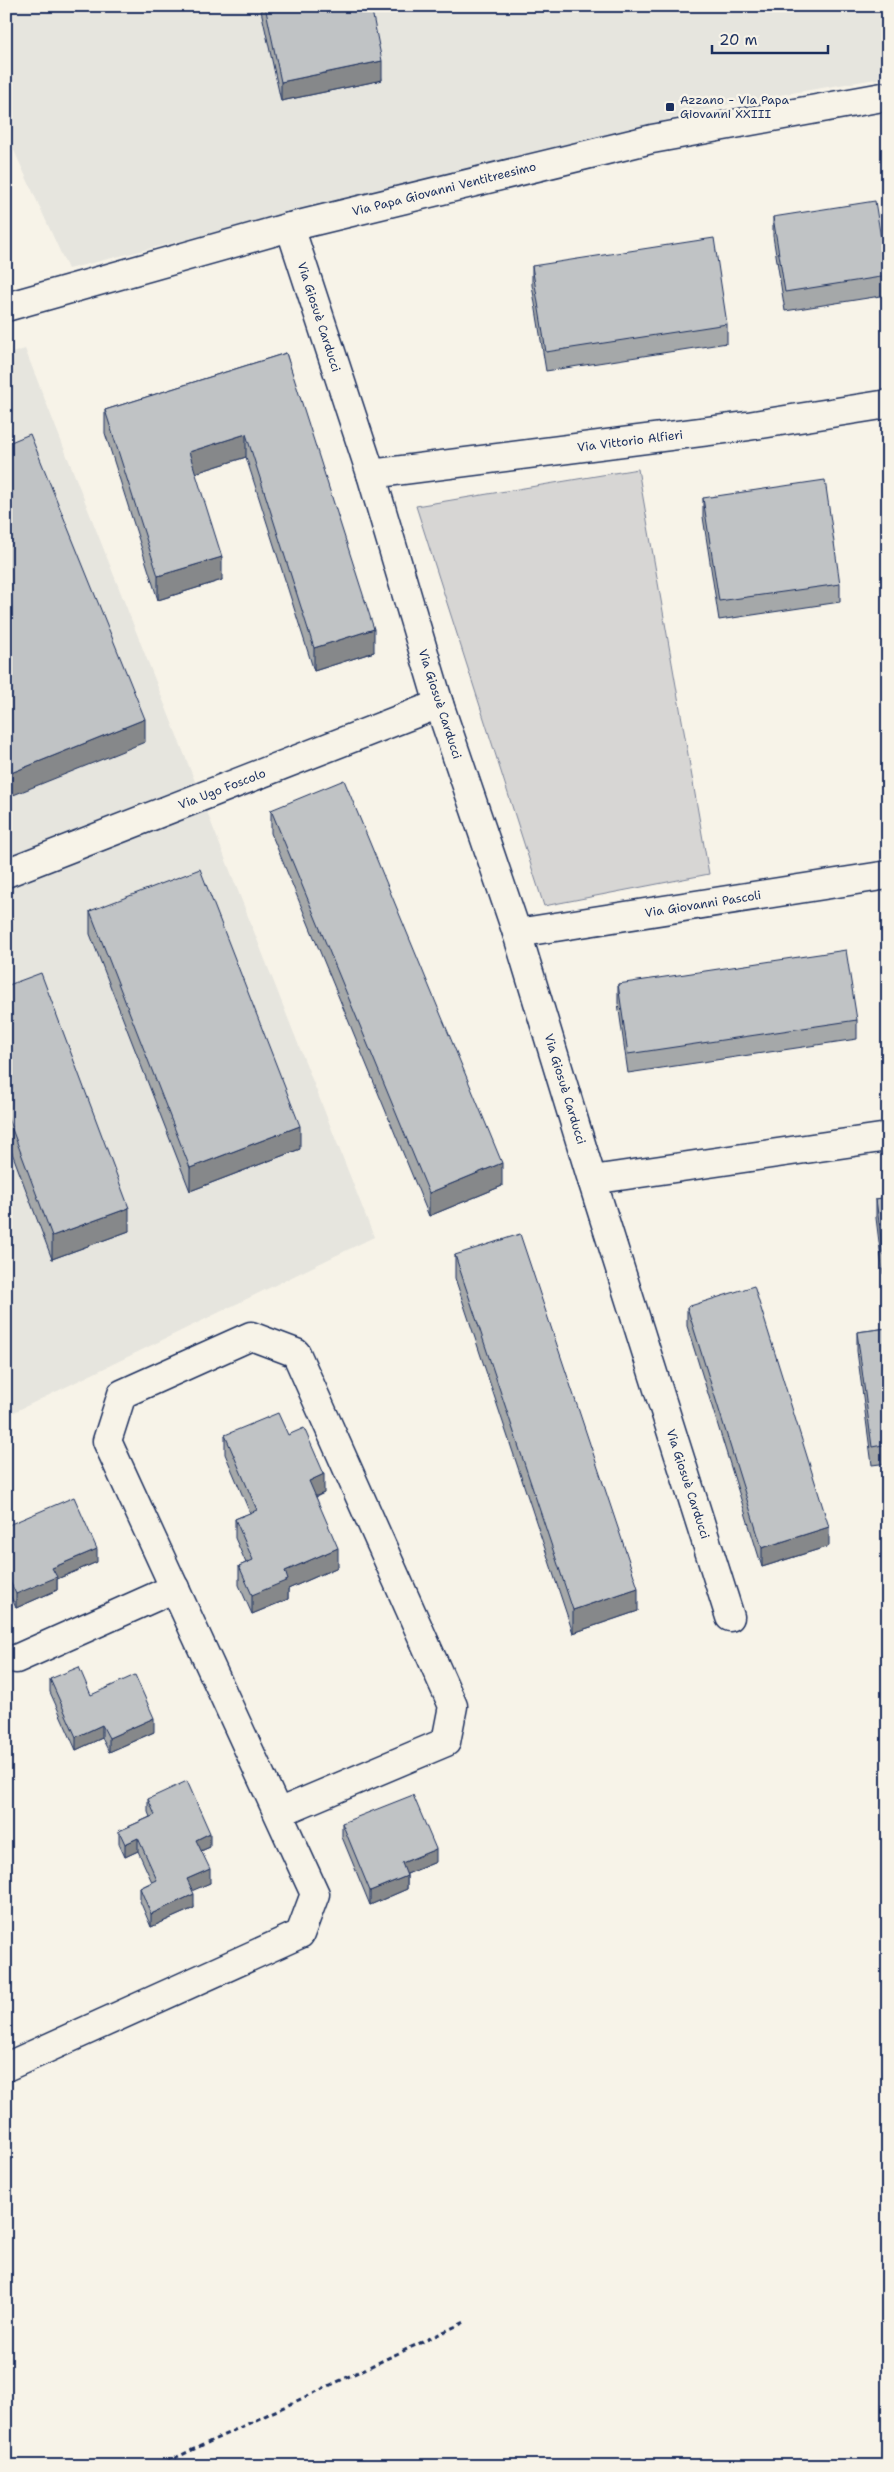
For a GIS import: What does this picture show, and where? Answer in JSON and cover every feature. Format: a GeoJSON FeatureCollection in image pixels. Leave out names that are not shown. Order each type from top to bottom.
{"type":"FeatureCollection","features":[{"type":"Feature","properties":{"kind":"street","name":"Via Papa Giovanni Ventitreesimo"},"geometry":{"type":"LineString","coordinates":[[6,307],[290,227],[652,139],[888,96]]}},
{"type":"Feature","properties":{"kind":"street","name":"Via Giosuè Carducci"},"geometry":{"type":"LineString","coordinates":[[290,227],[371,474],[439,704],[518,933],[592,1180],[730,1617]]}},
{"type":"Feature","properties":{"kind":"street","name":"Via Vittorio Alfieri"},"geometry":{"type":"LineString","coordinates":[[371,474],[748,426],[888,404]]}},
{"type":"Feature","properties":{"kind":"street","name":"Via Ugo Foscolo"},"geometry":{"type":"LineString","coordinates":[[6,873],[439,704]]}},
{"type":"Feature","properties":{"kind":"street","name":"Via Giovanni Pascoli"},"geometry":{"type":"LineString","coordinates":[[518,933],[888,875]]}},
{"type":"Feature","properties":{"kind":"street"},"geometry":{"type":"LineString","coordinates":[[592,1180],[888,1137]]}},
{"type":"Feature","properties":{"kind":"street"},"geometry":{"type":"LineString","coordinates":[[6,2067],[300,1934],[314,1894],[107,1441],[122,1394],[251,1336],[296,1353],[453,1706],[446,1742],[278,1813]]}},
{"type":"Feature","properties":{"kind":"street"},"geometry":{"type":"LineString","coordinates":[[16,1659],[175,1588]]}},
{"type":"Feature","properties":{"kind":"path"},"geometry":{"type":"LineString","coordinates":[[158,2466],[467,2321]]}},
{"type":"Feature","properties":{"kind":"shaded area"},"geometry":{"type":"Polygon","coordinates":[[[6,6],[888,6],[888,77],[738,102],[68,269],[6,133],[6,6]]]}},
{"type":"Feature","properties":{"kind":"shaded area"},"geometry":{"type":"Polygon","coordinates":[[[25,349],[374,1237],[6,1416],[6,355],[25,349]]]}},
{"type":"Feature","properties":{"kind":"shaded area"},"geometry":{"type":"Polygon","coordinates":[[[638,469],[709,874],[544,906],[416,506],[638,469]]]}},
{"type":"Feature","properties":{"kind":"building"},"geometry":{"type":"Polygon","coordinates":[[[265,6],[371,6],[382,61],[281,82],[265,6]]]}},
{"type":"Feature","properties":{"kind":"building"},"geometry":{"type":"Polygon","coordinates":[[[875,201],[887,276],[785,292],[773,217],[875,201]]]}},
{"type":"Feature","properties":{"kind":"building"},"geometry":{"type":"Polygon","coordinates":[[[714,238],[727,324],[546,352],[532,266],[714,238]]]}},
{"type":"Feature","properties":{"kind":"building"},"geometry":{"type":"Polygon","coordinates":[[[286,353],[374,629],[314,648],[246,434],[189,452],[222,557],[158,576],[105,410],[286,353]]]}},
{"type":"Feature","properties":{"kind":"building"},"geometry":{"type":"Polygon","coordinates":[[[30,434],[145,719],[6,775],[6,444],[30,434]]]}},
{"type":"Feature","properties":{"kind":"building"},"geometry":{"type":"Polygon","coordinates":[[[825,480],[840,584],[719,601],[703,498],[825,480]]]}},
{"type":"Feature","properties":{"kind":"building"},"geometry":{"type":"Polygon","coordinates":[[[344,780],[502,1163],[429,1193],[271,810],[344,780]]]}},
{"type":"Feature","properties":{"kind":"building"},"geometry":{"type":"Polygon","coordinates":[[[200,869],[300,1126],[190,1168],[90,911],[200,869]]]}},
{"type":"Feature","properties":{"kind":"building"},"geometry":{"type":"Polygon","coordinates":[[[846,950],[857,1020],[628,1054],[618,984],[846,950]]]}},
{"type":"Feature","properties":{"kind":"building"},"geometry":{"type":"Polygon","coordinates":[[[41,973],[129,1208],[52,1236],[6,1113],[6,986],[41,973]]]}},
{"type":"Feature","properties":{"kind":"building"},"geometry":{"type":"Polygon","coordinates":[[[888,1197],[888,1254],[883,1255],[876,1199],[888,1197]]]}},
{"type":"Feature","properties":{"kind":"building"},"geometry":{"type":"Polygon","coordinates":[[[520,1234],[638,1588],[573,1610],[455,1255],[520,1234]]]}},
{"type":"Feature","properties":{"kind":"building"},"geometry":{"type":"Polygon","coordinates":[[[754,1286],[829,1527],[762,1548],[687,1307],[754,1286]]]}},
{"type":"Feature","properties":{"kind":"building"},"geometry":{"type":"Polygon","coordinates":[[[888,1328],[888,1444],[872,1447],[857,1332],[888,1328]]]}},
{"type":"Feature","properties":{"kind":"building"},"geometry":{"type":"Polygon","coordinates":[[[278,1413],[288,1435],[304,1428],[324,1474],[309,1481],[338,1548],[285,1571],[288,1580],[252,1595],[239,1566],[253,1560],[235,1519],[257,1510],[225,1435],[278,1413]]]}},
{"type":"Feature","properties":{"kind":"building"},"geometry":{"type":"Polygon","coordinates":[[[74,1497],[97,1549],[52,1568],[57,1577],[16,1594],[6,1573],[6,1526],[74,1497]]]}},
{"type":"Feature","properties":{"kind":"building"},"geometry":{"type":"Polygon","coordinates":[[[79,1667],[91,1695],[135,1675],[154,1718],[109,1738],[102,1725],[76,1737],[50,1679],[79,1667]]]}},
{"type":"Feature","properties":{"kind":"building"},"geometry":{"type":"Polygon","coordinates":[[[187,1781],[210,1833],[196,1840],[210,1869],[187,1879],[194,1894],[151,1914],[140,1888],[157,1880],[138,1838],[125,1844],[119,1831],[155,1815],[148,1799],[187,1781]]]}},
{"type":"Feature","properties":{"kind":"building"},"geometry":{"type":"Polygon","coordinates":[[[413,1795],[436,1849],[402,1863],[407,1876],[370,1891],[342,1823],[413,1795]]]}},
{"type":"Feature","properties":{"kind":"place","name":"Azzano - Via Papa Giovanni XXIII"},"geometry":{"type":"Point","coordinates":[670,107]}}]}
